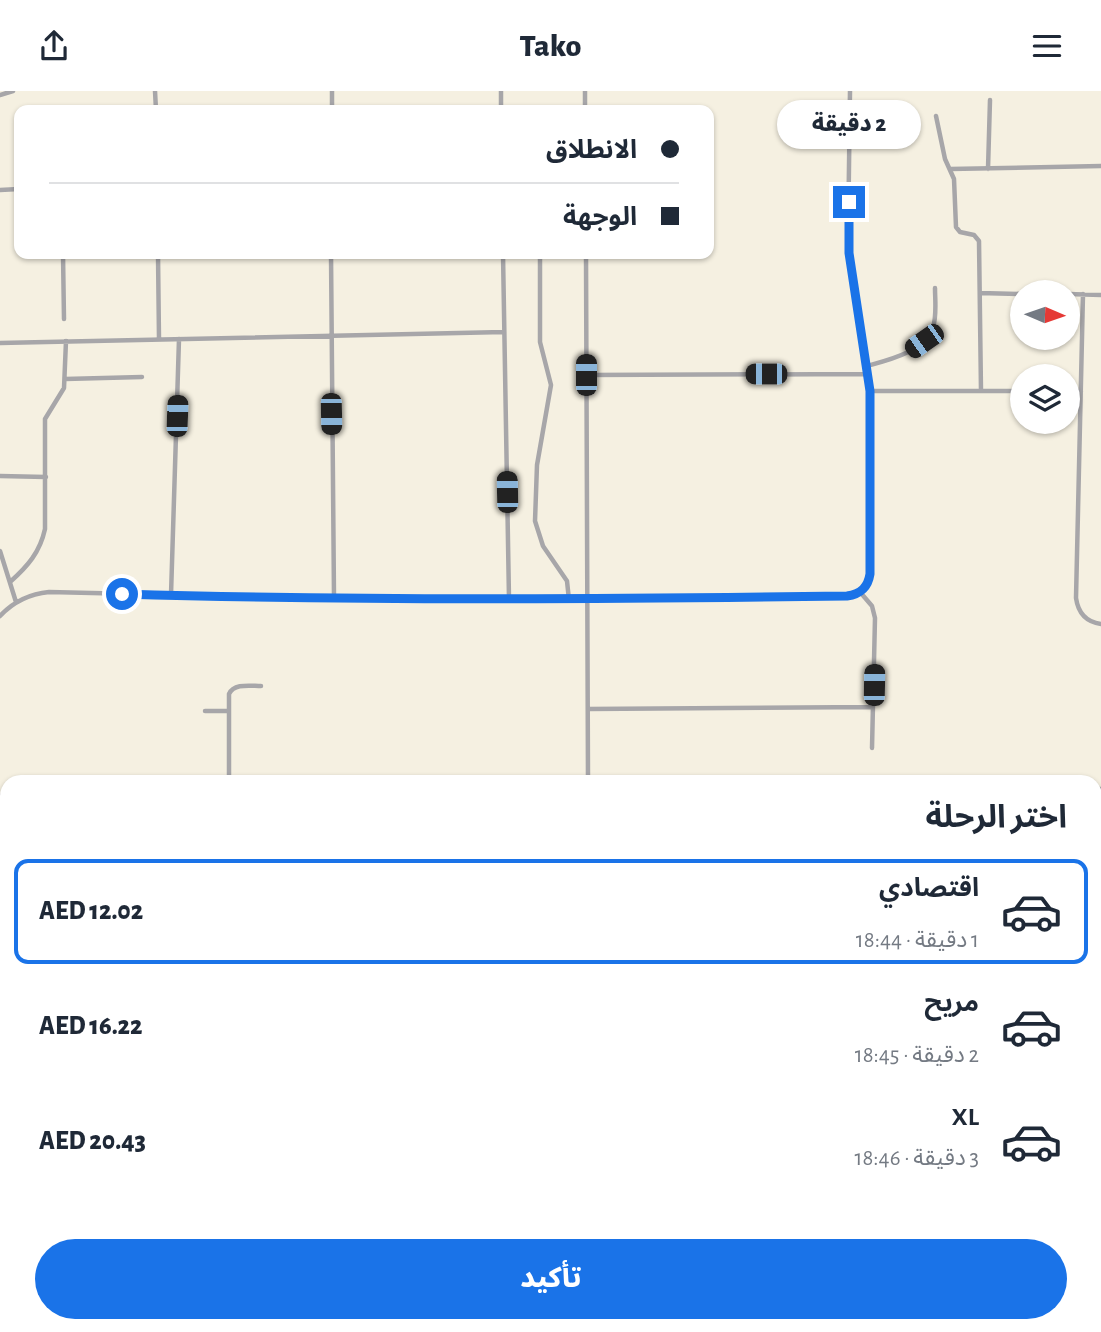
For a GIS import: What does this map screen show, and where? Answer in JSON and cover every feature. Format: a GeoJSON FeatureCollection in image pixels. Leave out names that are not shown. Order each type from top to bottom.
{"type":"FeatureCollection","features":[{"type":"Feature","properties":{"kind":"lane"},"geometry":{"type":"LineString","coordinates":[[0,95],[13,91]]}},
{"type":"Feature","properties":{"kind":"lane"},"geometry":{"type":"LineString","coordinates":[[0,616],[16,601],[49,592],[587,600],[847,596],[860,592],[869,581],[870,574],[870,391],[849,253],[850,91]]}},
{"type":"Feature","properties":{"kind":"lane"},"geometry":{"type":"LineString","coordinates":[[988,169],[990,100]]}},
{"type":"Feature","properties":{"kind":"lane"},"geometry":{"type":"LineString","coordinates":[[936,116],[945,159],[954,179],[956,227],[960,232],[974,235],[979,241],[981,391]]}},
{"type":"Feature","properties":{"kind":"lane"},"geometry":{"type":"LineString","coordinates":[[950,169],[1101,166]]}},
{"type":"Feature","properties":{"kind":"lane"},"geometry":{"type":"LineString","coordinates":[[63,259],[64,319]]}},
{"type":"Feature","properties":{"kind":"lane"},"geometry":{"type":"LineString","coordinates":[[158,259],[159,339]]}},
{"type":"Feature","properties":{"kind":"lane"},"geometry":{"type":"LineString","coordinates":[[331,259],[334,597]]}},
{"type":"Feature","properties":{"kind":"lane"},"geometry":{"type":"LineString","coordinates":[[503,259],[509,599]]}},
{"type":"Feature","properties":{"kind":"lane"},"geometry":{"type":"LineString","coordinates":[[540,259],[540,342],[551,385],[537,465],[534,512],[543,546],[567,581],[569,600]]}},
{"type":"Feature","properties":{"kind":"lane"},"geometry":{"type":"LineString","coordinates":[[586,259],[588,775]]}},
{"type":"Feature","properties":{"kind":"lane"},"geometry":{"type":"LineString","coordinates":[[867,366],[899,357],[928,336],[934,325],[935,288]]}},
{"type":"Feature","properties":{"kind":"lane"},"geometry":{"type":"LineString","coordinates":[[980,293],[1010,294]]}},
{"type":"Feature","properties":{"kind":"lane"},"geometry":{"type":"LineString","coordinates":[[1101,295],[1083,294],[1076,598],[1082,614],[1088,620],[1101,624]]}},
{"type":"Feature","properties":{"kind":"lane"},"geometry":{"type":"LineString","coordinates":[[0,343],[504,332]]}},
{"type":"Feature","properties":{"kind":"lane"},"geometry":{"type":"LineString","coordinates":[[171,595],[179,339]]}},
{"type":"Feature","properties":{"kind":"lane"},"geometry":{"type":"LineString","coordinates":[[10,582],[32,560],[43,540],[46,517],[46,419],[48,411],[62,392],[66,341]]}},
{"type":"Feature","properties":{"kind":"lane"},"geometry":{"type":"LineString","coordinates":[[586,375],[868,374]]}},
{"type":"Feature","properties":{"kind":"lane"},"geometry":{"type":"LineString","coordinates":[[65,379],[142,377]]}},
{"type":"Feature","properties":{"kind":"lane"},"geometry":{"type":"LineString","coordinates":[[870,391],[1010,391]]}},
{"type":"Feature","properties":{"kind":"lane"},"geometry":{"type":"LineString","coordinates":[[0,476],[46,477]]}},
{"type":"Feature","properties":{"kind":"lane"},"geometry":{"type":"LineString","coordinates":[[0,551],[16,601]]}},
{"type":"Feature","properties":{"kind":"lane"},"geometry":{"type":"LineString","coordinates":[[860,592],[872,606],[876,618],[872,748]]}},
{"type":"Feature","properties":{"kind":"lane"},"geometry":{"type":"LineString","coordinates":[[229,775],[229,694],[232,689],[261,685]]}},
{"type":"Feature","properties":{"kind":"lane"},"geometry":{"type":"LineString","coordinates":[[588,709],[873,707]]}},
{"type":"Feature","properties":{"kind":"lane"},"geometry":{"type":"LineString","coordinates":[[205,711],[229,711]]}},
{"type":"Feature","properties":{"kind":"shaded area"},"geometry":{"type":"Polygon","coordinates":[[[0,91],[1101,91],[1101,775],[0,775],[0,91]]]}},
{"type":"Feature","properties":{"kind":"route"},"geometry":{"type":"LineString","coordinates":[[122,594],[587,600],[847,596],[860,592],[866,587],[870,574],[870,391],[849,253],[849,202]]}}]}
